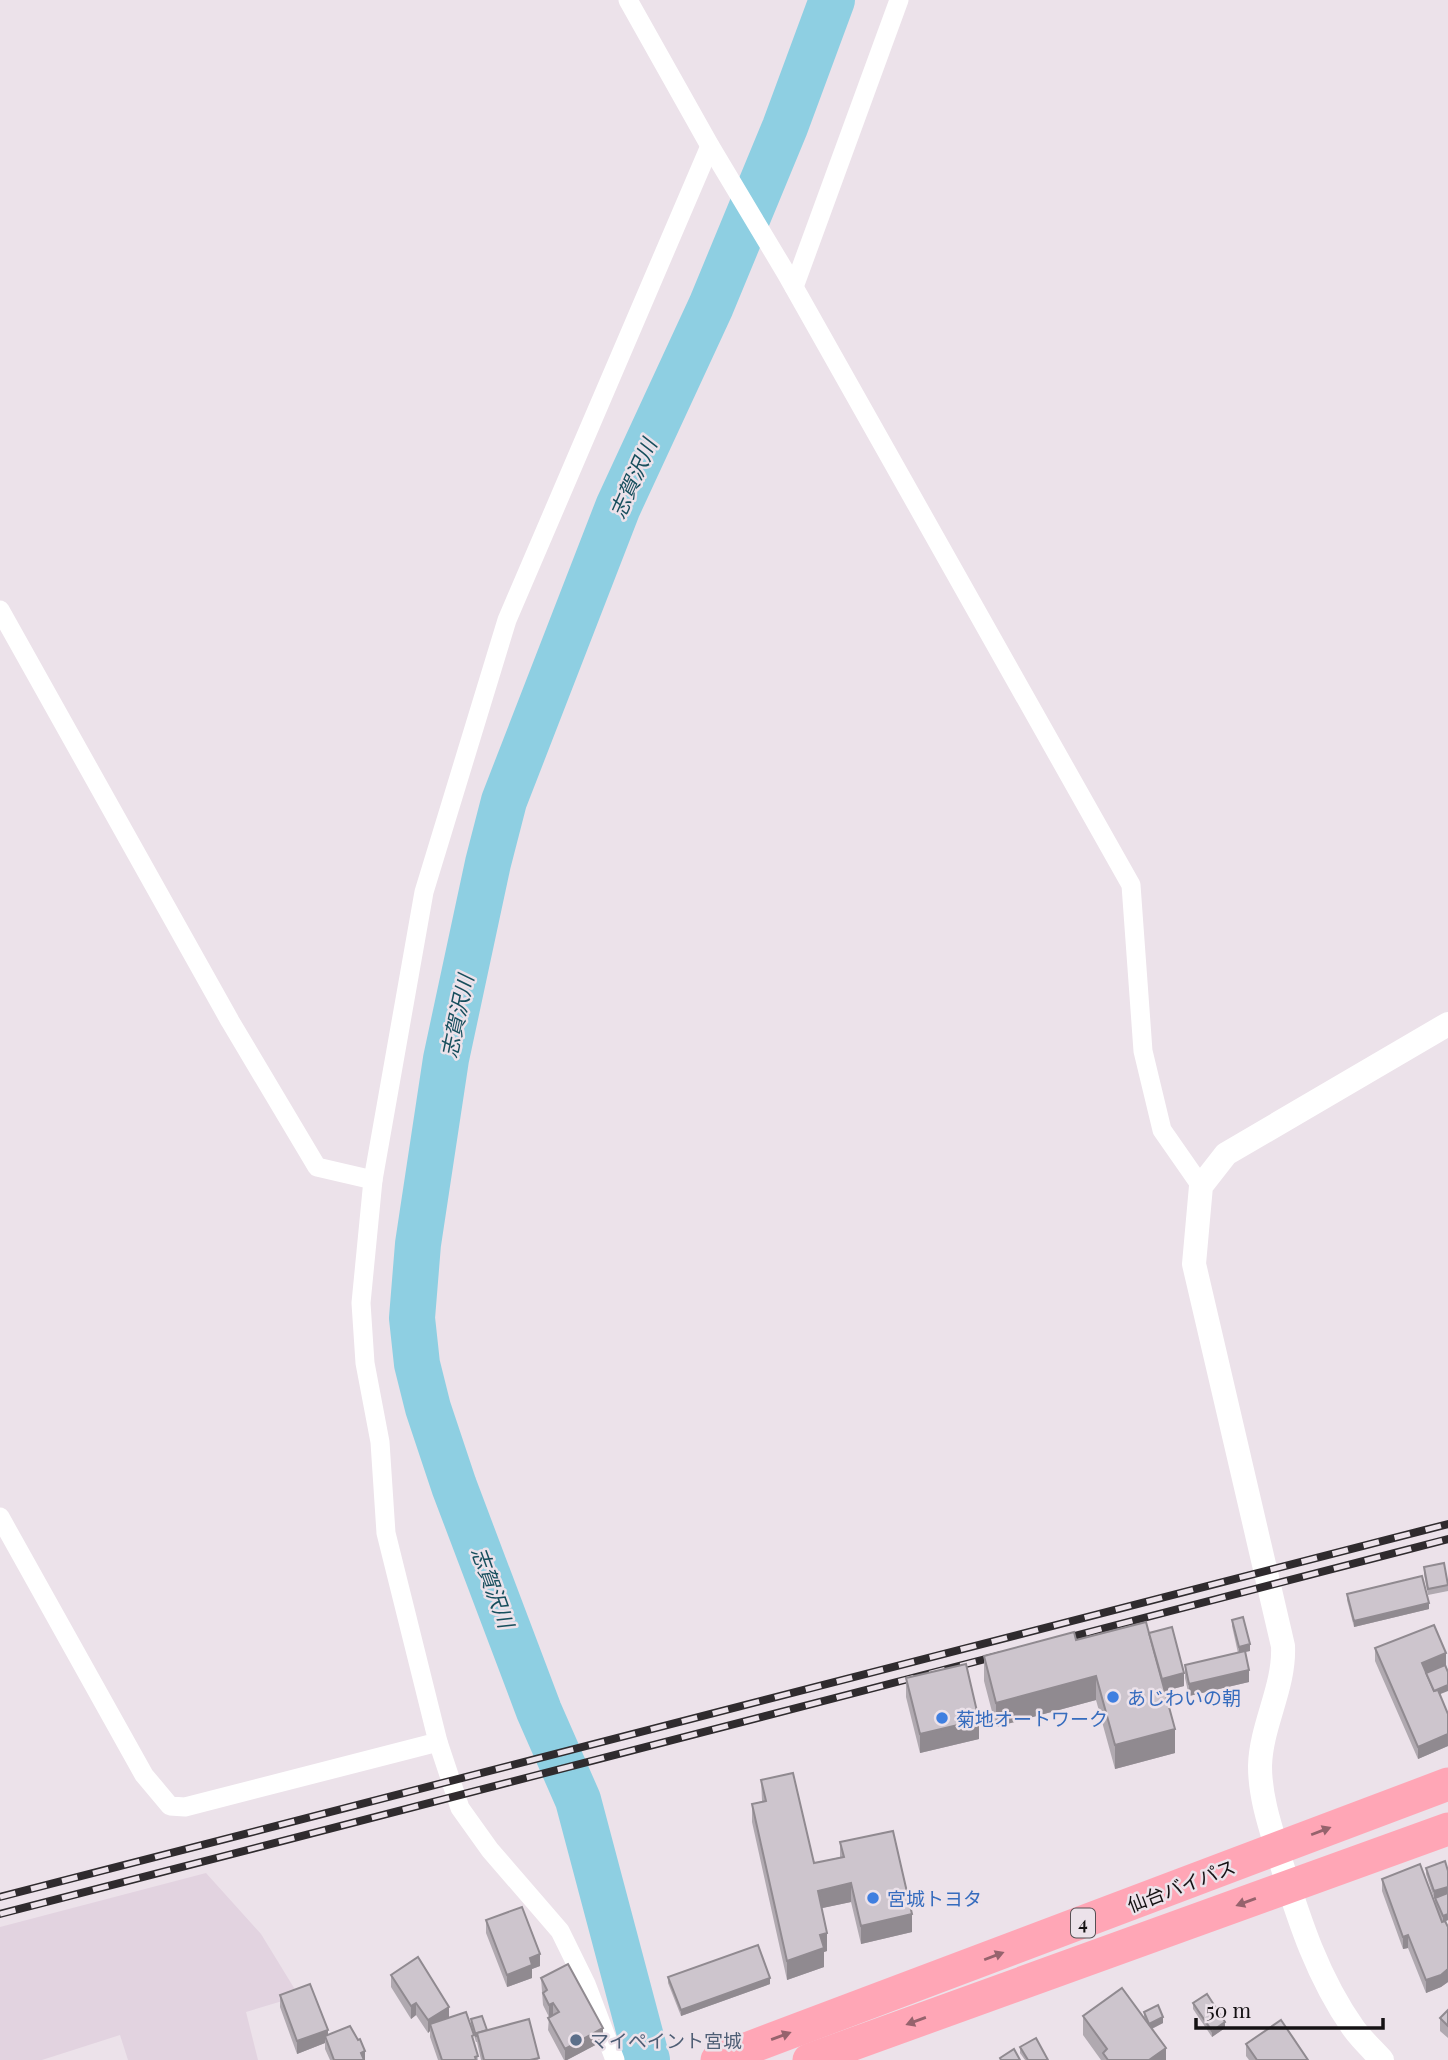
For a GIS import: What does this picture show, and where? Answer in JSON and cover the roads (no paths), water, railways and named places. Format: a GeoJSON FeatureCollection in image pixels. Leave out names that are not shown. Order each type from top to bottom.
{"type":"FeatureCollection","features":[{"type":"Feature","properties":{"kind":"highway","name":"仙台バイパス"},"geometry":{"type":"LineString","coordinates":[[717,2060],[1448,1784]]}},
{"type":"Feature","properties":{"kind":"highway","name":"仙台バイパス"},"geometry":{"type":"LineString","coordinates":[[809,2060],[1448,1829]]}},
{"type":"Feature","properties":{"kind":"street"},"geometry":{"type":"LineString","coordinates":[[628,0],[713,152],[790,280],[1131,885],[1143,1051],[1162,1130],[1201,1185]]}},
{"type":"Feature","properties":{"kind":"street"},"geometry":{"type":"LineString","coordinates":[[790,280],[899,0]]}},
{"type":"Feature","properties":{"kind":"street"},"geometry":{"type":"LineString","coordinates":[[615,2060],[586,1984],[560,1931],[490,1850],[460,1808],[438,1742],[386,1532],[380,1441],[365,1363],[361,1303],[373,1180],[424,892],[507,620],[713,152]]}},
{"type":"Feature","properties":{"kind":"street"},"geometry":{"type":"LineString","coordinates":[[0,610],[230,1021],[317,1167],[373,1180]]}},
{"type":"Feature","properties":{"kind":"street"},"geometry":{"type":"LineString","coordinates":[[1382,2060],[1354,2030],[1320,1973],[1301,1929],[1266,1814],[1260,1766],[1267,1718],[1283,1661],[1283,1646],[1194,1264],[1201,1185],[1226,1154],[1448,1024]]}},
{"type":"Feature","properties":{"kind":"street"},"geometry":{"type":"LineString","coordinates":[[0,1517],[144,1775],[170,1806],[185,1807],[438,1742]]}},
{"type":"Feature","properties":{"kind":"waterway","name":"志賀沢川"},"geometry":{"type":"LineString","coordinates":[[647,2060],[578,1800],[539,1711],[454,1486],[428,1408],[417,1364],[412,1318],[418,1244],[446,1059],[504,801],[618,507],[711,306],[785,127],[832,0]]}},
{"type":"Feature","properties":{"kind":"railway"},"geometry":{"type":"LineString","coordinates":[[0,1897],[1448,1524]]}},
{"type":"Feature","properties":{"kind":"railway"},"geometry":{"type":"LineString","coordinates":[[1055,1641],[1448,1539]]}},
{"type":"Feature","properties":{"kind":"railway"},"geometry":{"type":"LineString","coordinates":[[0,1914],[1001,1655]]}},
{"type":"Feature","properties":{"kind":"place","name":"あじわいの朝"},"geometry":{"type":"Point","coordinates":[1113,1697]}},
{"type":"Feature","properties":{"kind":"place","name":"菊地オートワーク"},"geometry":{"type":"Point","coordinates":[942,1718]}},
{"type":"Feature","properties":{"kind":"place","name":"宮城トヨタ"},"geometry":{"type":"Point","coordinates":[873,1898]}},
{"type":"Feature","properties":{"kind":"place","name":"マイペイント宮城"},"geometry":{"type":"Point","coordinates":[576,2040]}}]}
